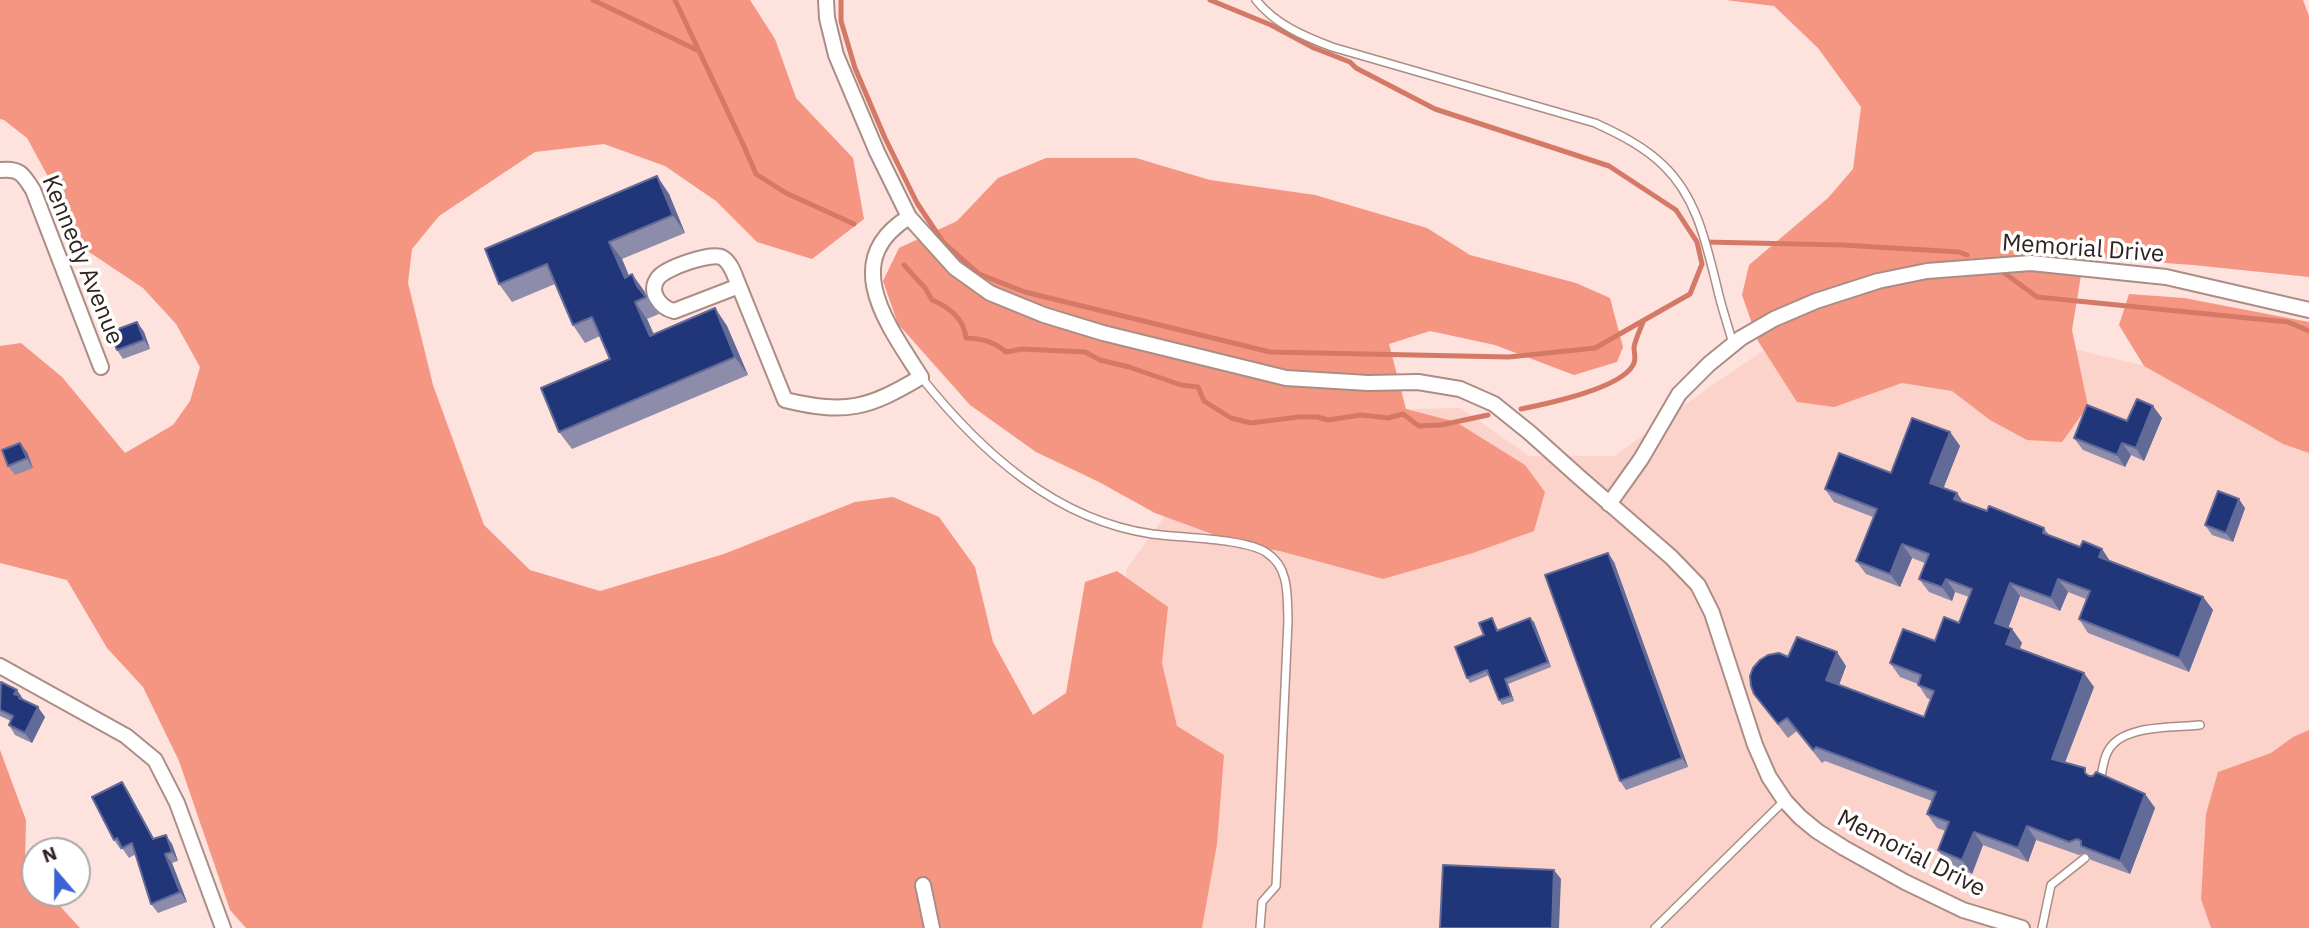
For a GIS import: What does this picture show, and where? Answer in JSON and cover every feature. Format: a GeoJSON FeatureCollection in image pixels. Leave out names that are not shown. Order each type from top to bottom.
{"type":"FeatureCollection","features":[{"type":"Feature","properties":{"kind":"street","name":"Memorial Drive"},"geometry":{"type":"LineString","coordinates":[[826,0],[827,18],[836,55],[877,152],[909,216],[946,259],[964,275],[990,293],[1044,315],[1103,333],[1286,378],[1368,383],[1418,382],[1460,389],[1494,404],[1659,546],[1698,585],[1712,613],[1755,745],[1769,777],[1785,801],[1817,831],[1905,882],[1963,910],[2022,928]]}},
{"type":"Feature","properties":{"kind":"street","name":"Kennedy Avenue"},"geometry":{"type":"LineString","coordinates":[[0,170],[12,169],[19,172],[33,190],[101,367]]}},
{"type":"Feature","properties":{"kind":"street"},"geometry":{"type":"LineString","coordinates":[[739,286],[674,311],[661,305],[655,292],[655,284],[661,275],[712,255],[725,259],[739,286],[785,400],[824,407],[855,407],[883,399],[921,377],[895,337],[879,304],[872,281],[874,258],[883,238],[909,216]]}},
{"type":"Feature","properties":{"kind":"street","name":"Memorial Drive"},"geometry":{"type":"LineString","coordinates":[[1609,504],[1641,459],[1679,394],[1733,344],[1774,318],[1853,289],[1927,271],[2031,263],[2166,277],[2309,310]]}},
{"type":"Feature","properties":{"kind":"street"},"geometry":{"type":"LineString","coordinates":[[0,666],[127,736],[155,760],[177,803],[223,928]]}},
{"type":"Feature","properties":{"kind":"street"},"geometry":{"type":"LineString","coordinates":[[923,885],[932,928]]}},
{"type":"Feature","properties":{"kind":"lane"},"geometry":{"type":"LineString","coordinates":[[1256,0],[1275,19],[1312,40],[1595,123],[1623,136],[1662,164],[1679,182],[1702,229],[1733,344]]}},
{"type":"Feature","properties":{"kind":"lane"},"geometry":{"type":"LineString","coordinates":[[921,377],[985,449],[1067,507],[1106,524],[1150,534],[1219,540],[1251,547],[1267,553],[1280,567],[1286,581],[1288,621],[1276,886],[1262,902],[1260,928]]}},
{"type":"Feature","properties":{"kind":"lane"},"geometry":{"type":"LineString","coordinates":[[2100,783],[2107,752],[2124,735],[2141,730],[2200,725]]}},
{"type":"Feature","properties":{"kind":"lane"},"geometry":{"type":"LineString","coordinates":[[1655,928],[1785,801]]}},
{"type":"Feature","properties":{"kind":"lane"},"geometry":{"type":"LineString","coordinates":[[2042,928],[2051,885],[2085,858]]}},
{"type":"Feature","properties":{"kind":"shaded area"},"geometry":{"type":"Polygon","coordinates":[[[0,0],[750,0],[775,39],[796,98],[853,158],[864,219],[812,259],[757,242],[716,201],[665,166],[604,144],[535,152],[439,216],[412,249],[408,283],[433,385],[484,525],[530,570],[600,591],[724,554],[855,502],[893,497],[939,517],[975,567],[993,642],[1033,715],[1066,693],[1085,582],[1117,571],[1168,607],[1162,663],[1177,726],[1224,755],[1217,844],[1202,928],[246,928],[230,910],[179,761],[143,687],[107,648],[67,580],[0,563],[0,346],[21,343],[62,377],[125,453],[173,425],[190,401],[200,367],[176,324],[143,288],[89,252],[27,138],[0,119],[0,0]]]}},
{"type":"Feature","properties":{"kind":"shaded area"},"geometry":{"type":"Polygon","coordinates":[[[1726,0],[2303,0],[2309,16],[2309,277],[2084,257],[2072,330],[2088,406],[2062,442],[2027,440],[1990,420],[1952,391],[1902,383],[1834,407],[1797,402],[1758,341],[1742,295],[1749,265],[1828,198],[1853,169],[1861,107],[1818,48],[1774,6],[1726,0]]]}},
{"type":"Feature","properties":{"kind":"shaded area"},"geometry":{"type":"Polygon","coordinates":[[[1046,158],[1136,158],[1210,180],[1315,195],[1427,228],[1470,255],[1576,283],[1610,298],[1623,347],[1617,362],[1574,375],[1495,345],[1430,331],[1389,344],[1406,409],[1456,422],[1525,465],[1545,492],[1534,531],[1473,553],[1383,579],[1280,551],[1242,545],[1155,513],[1036,452],[970,405],[898,324],[883,281],[899,248],[957,221],[998,178],[1046,158]]]}},
{"type":"Feature","properties":{"kind":"shaded area"},"geometry":{"type":"Polygon","coordinates":[[[2129,294],[2184,298],[2309,322],[2309,453],[2283,444],[2144,366],[2119,325],[2129,294]]]}},
{"type":"Feature","properties":{"kind":"shaded area"},"geometry":{"type":"Polygon","coordinates":[[[1994,330],[2309,405],[2309,920],[2298,928],[1167,928],[1114,675],[1127,568],[1240,413],[1461,408],[1529,456],[1615,456],[1773,344],[1994,330]]]}},
{"type":"Feature","properties":{"kind":"shaded area"},"geometry":{"type":"Polygon","coordinates":[[[2309,730],[2309,928],[2211,928],[2201,899],[2206,814],[2218,772],[2271,753],[2293,737],[2309,730]]]}},
{"type":"Feature","properties":{"kind":"shaded area"},"geometry":{"type":"Polygon","coordinates":[[[0,750],[26,820],[26,837],[21,837],[21,907],[61,907],[80,928],[0,928],[0,750]]]}},
{"type":"Feature","properties":{"kind":"building"},"geometry":{"type":"Polygon","coordinates":[[[657,176],[673,215],[609,242],[625,278],[632,274],[646,297],[635,302],[650,336],[715,308],[735,357],[559,432],[541,388],[610,359],[592,317],[573,325],[547,264],[499,284],[485,249],[657,176]]]}},
{"type":"Feature","properties":{"kind":"building"},"geometry":{"type":"Polygon","coordinates":[[[137,322],[144,340],[117,350],[110,332],[137,322]]]}},
{"type":"Feature","properties":{"kind":"building"},"geometry":{"type":"Polygon","coordinates":[[[2137,399],[2153,406],[2136,448],[2122,443],[2117,455],[2074,438],[2087,405],[2127,421],[2137,399]]]}},
{"type":"Feature","properties":{"kind":"building"},"geometry":{"type":"Polygon","coordinates":[[[1912,418],[1950,432],[1930,483],[1957,493],[1954,499],[1987,511],[1989,506],[2044,528],[2043,533],[2080,547],[2083,541],[2102,549],[2099,557],[2203,597],[2179,658],[2079,619],[2090,591],[2058,579],[2051,598],[2010,583],[1995,623],[2012,629],[2006,644],[2084,673],[2052,759],[2085,768],[2085,773],[2089,776],[2096,772],[2145,794],[2120,861],[2081,846],[2081,841],[2077,839],[2069,842],[2027,826],[2018,848],[1974,832],[1962,860],[1938,850],[1949,822],[1927,814],[1936,792],[1816,747],[1813,750],[1787,718],[1778,724],[1754,694],[1750,676],[1753,668],[1768,655],[1779,653],[1788,657],[1797,637],[1837,652],[1826,680],[1924,717],[1934,691],[1918,685],[1921,675],[1890,663],[1903,629],[1935,641],[1944,617],[1959,623],[1972,589],[1946,579],[1942,587],[1919,579],[1929,554],[1902,544],[1890,574],[1856,561],[1877,509],[1825,489],[1839,453],[1891,473],[1912,418]]]}},
{"type":"Feature","properties":{"kind":"building"},"geometry":{"type":"Polygon","coordinates":[[[20,443],[27,458],[8,466],[2,450],[20,443]]]}},
{"type":"Feature","properties":{"kind":"building"},"geometry":{"type":"Polygon","coordinates":[[[2218,491],[2239,499],[2226,533],[2205,525],[2218,491]]]}},
{"type":"Feature","properties":{"kind":"building"},"geometry":{"type":"Polygon","coordinates":[[[1608,553],[1682,758],[1620,781],[1545,575],[1608,553]]]}},
{"type":"Feature","properties":{"kind":"building"},"geometry":{"type":"Polygon","coordinates":[[[1492,618],[1497,631],[1530,618],[1548,662],[1505,679],[1511,696],[1499,700],[1487,670],[1467,678],[1455,647],[1484,635],[1479,623],[1492,618]]]}},
{"type":"Feature","properties":{"kind":"building"},"geometry":{"type":"Polygon","coordinates":[[[1,682],[17,690],[14,694],[20,696],[19,698],[38,707],[25,733],[9,725],[13,716],[0,710],[1,682]]]}},
{"type":"Feature","properties":{"kind":"building"},"geometry":{"type":"Polygon","coordinates":[[[122,782],[153,839],[166,835],[172,852],[165,854],[180,892],[151,904],[132,843],[122,848],[117,838],[114,840],[92,797],[122,782]]]}},
{"type":"Feature","properties":{"kind":"building"},"geometry":{"type":"Polygon","coordinates":[[[1443,865],[1554,870],[1552,928],[1440,928],[1443,865]]]}},
{"type":"Feature","properties":{"kind":"waterway"},"geometry":{"type":"LineString","coordinates":[[593,0],[697,50]]}},
{"type":"Feature","properties":{"kind":"waterway"},"geometry":{"type":"LineString","coordinates":[[675,0],[756,174],[786,193],[854,224]]}},
{"type":"Feature","properties":{"kind":"waterway"},"geometry":{"type":"LineString","coordinates":[[841,0],[841,21],[855,68],[917,203],[943,242],[979,274],[1025,292],[1270,352],[1509,357],[1595,348],[1690,294],[1702,264],[1697,242],[1676,210],[1609,166],[1435,109],[1356,68],[1350,62],[1210,0]]}},
{"type":"Feature","properties":{"kind":"waterway"},"geometry":{"type":"LineString","coordinates":[[1704,242],[1843,245],[1959,252],[1967,255]]}},
{"type":"Feature","properties":{"kind":"waterway"},"geometry":{"type":"LineString","coordinates":[[904,265],[932,300],[955,314],[966,338],[987,341],[1006,352],[1022,349],[1085,352],[1100,360],[1181,385],[1198,387],[1204,401],[1231,418],[1251,423],[1298,417],[1328,420],[1361,415],[1388,418],[1403,414],[1419,426],[1441,425],[1488,415]]}},
{"type":"Feature","properties":{"kind":"waterway"},"geometry":{"type":"LineString","coordinates":[[1999,269],[2037,297],[2288,322],[2309,331]]}},
{"type":"Feature","properties":{"kind":"waterway"},"geometry":{"type":"LineString","coordinates":[[1521,409],[1583,393],[1616,380],[1634,363],[1634,347],[1643,322]]}}]}
